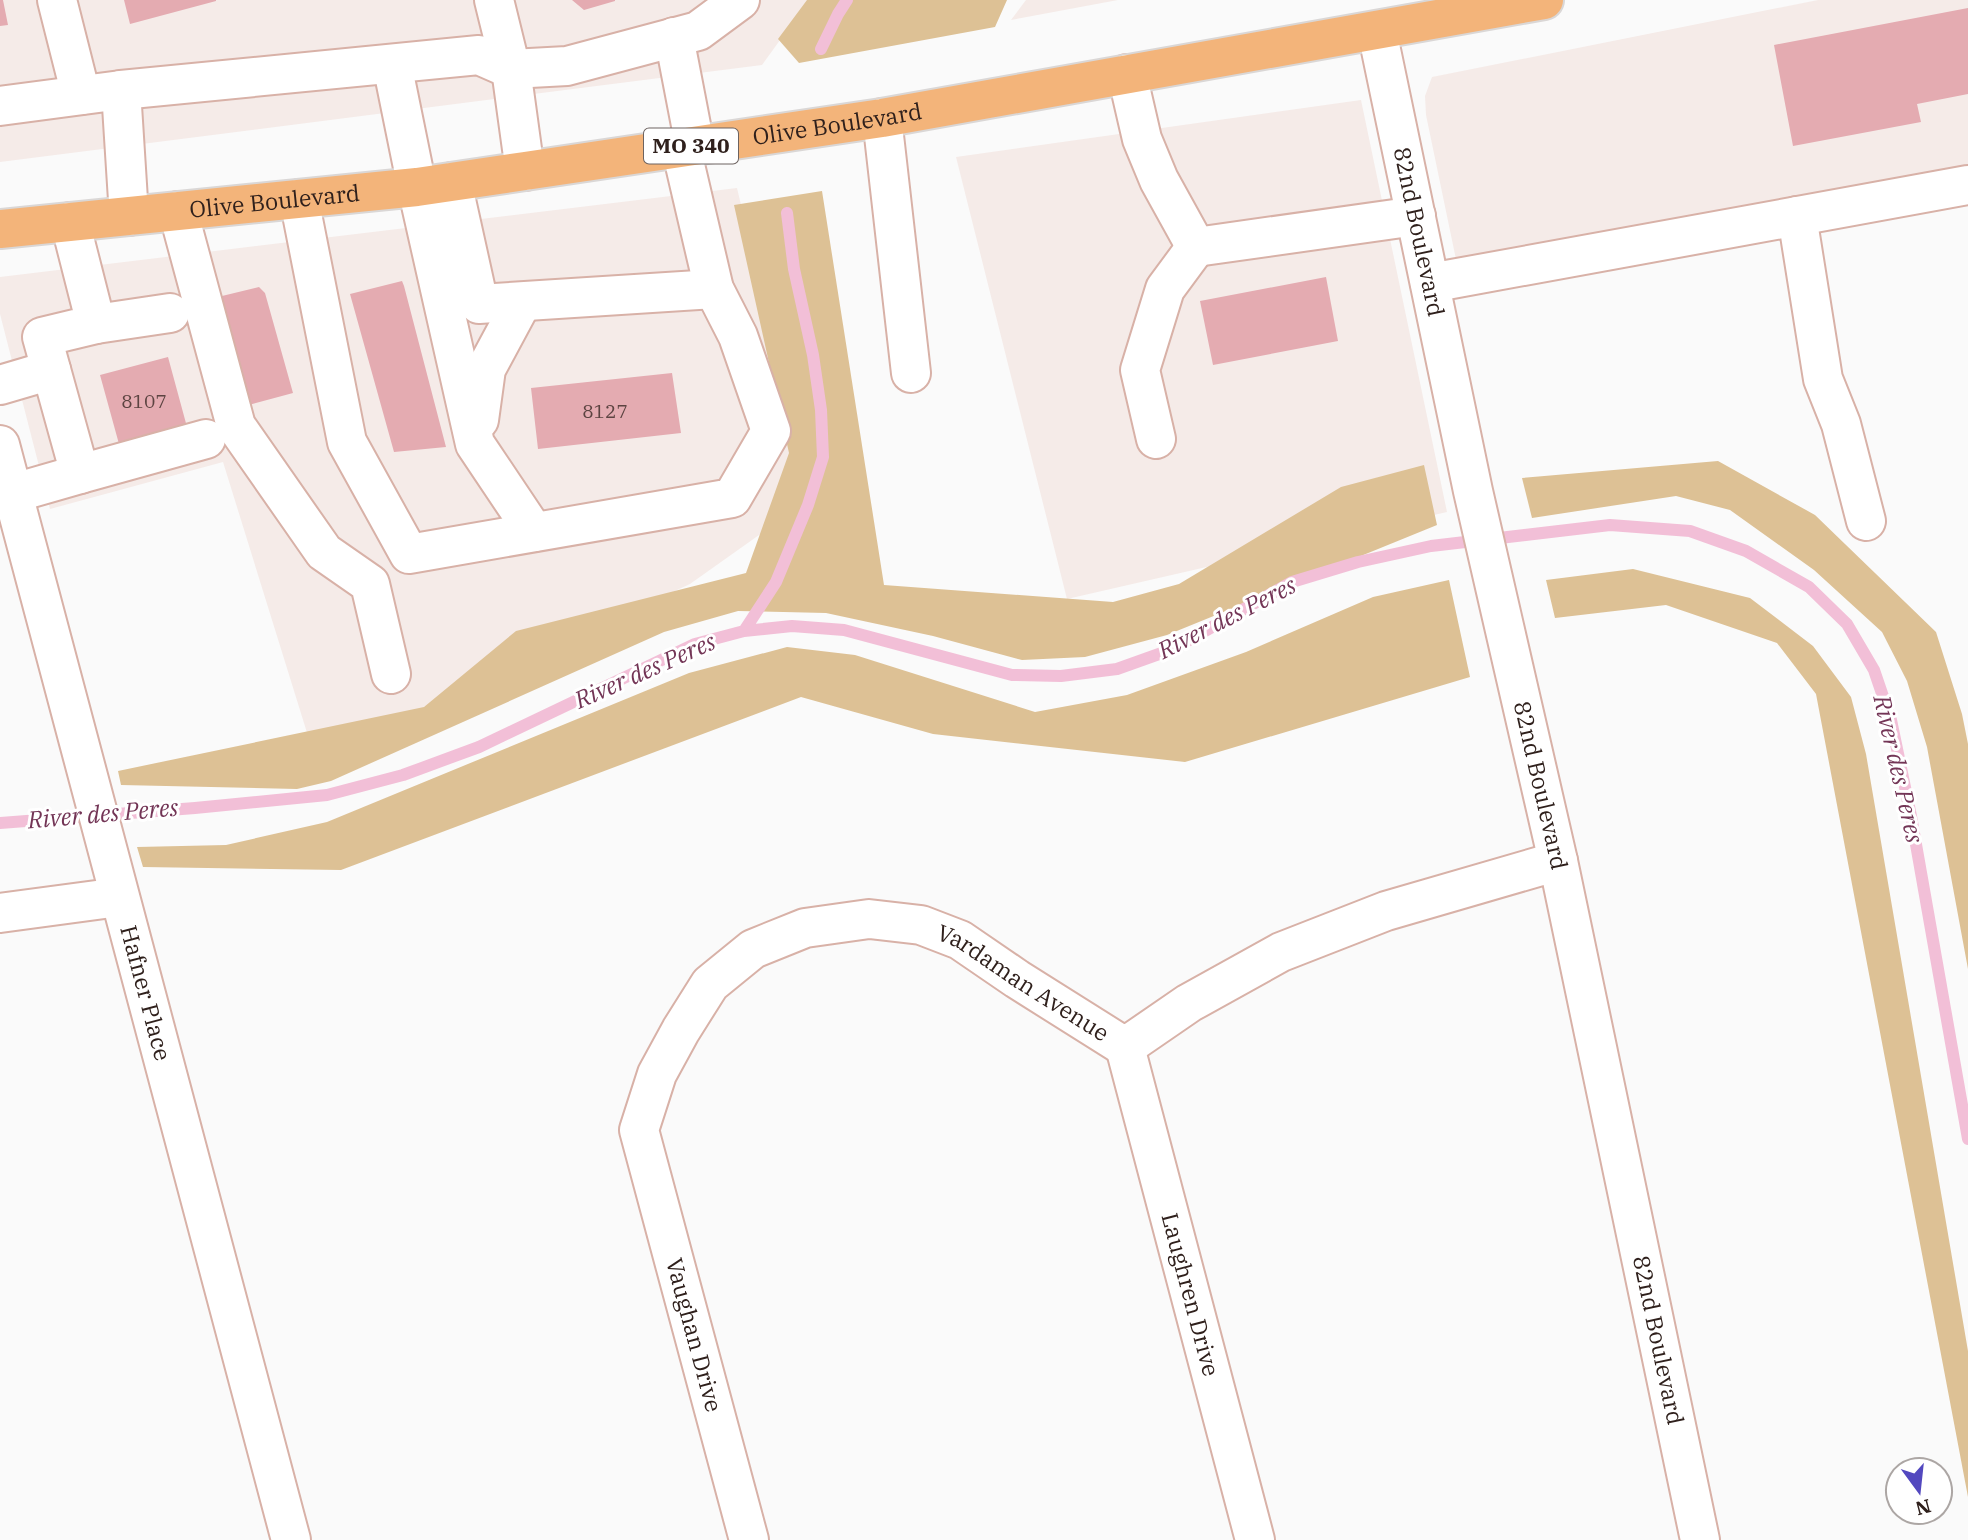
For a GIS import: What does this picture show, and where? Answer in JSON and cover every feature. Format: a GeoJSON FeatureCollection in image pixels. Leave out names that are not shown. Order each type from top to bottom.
{"type":"FeatureCollection","features":[{"type":"Feature","properties":{"kind":"main road","name":"Olive Boulevard"},"geometry":{"type":"LineString","coordinates":[[0,229],[434,184],[688,147],[882,118],[1544,0]]}},
{"type":"Feature","properties":{"kind":"street"},"geometry":{"type":"LineString","coordinates":[[57,0],[81,95]]}},
{"type":"Feature","properties":{"kind":"street"},"geometry":{"type":"LineString","coordinates":[[494,0],[511,69],[525,171]]}},
{"type":"Feature","properties":{"kind":"street"},"geometry":{"type":"LineString","coordinates":[[0,106],[121,90],[479,55],[511,69],[567,66],[698,31],[740,0]]}},
{"type":"Feature","properties":{"kind":"street","name":"82nd Boulevard"},"geometry":{"type":"LineString","coordinates":[[1377,31],[1473,491],[1558,861],[1700,1540]]}},
{"type":"Feature","properties":{"kind":"street"},"geometry":{"type":"LineString","coordinates":[[299,199],[347,442],[408,554],[732,498],[771,430],[738,336],[714,289],[688,147],[674,37]]}},
{"type":"Feature","properties":{"kind":"street"},"geometry":{"type":"LineString","coordinates":[[392,64],[479,304],[714,289]]}},
{"type":"Feature","properties":{"kind":"street"},"geometry":{"type":"LineString","coordinates":[[1127,74],[1142,139],[1160,180],[1196,247]]}},
{"type":"Feature","properties":{"kind":"street"},"geometry":{"type":"LineString","coordinates":[[121,90],[129,216]]}},
{"type":"Feature","properties":{"kind":"street"},"geometry":{"type":"LineString","coordinates":[[882,118],[911,373]]}},
{"type":"Feature","properties":{"kind":"street"},"geometry":{"type":"LineString","coordinates":[[434,184],[475,444],[534,532]]}},
{"type":"Feature","properties":{"kind":"street"},"geometry":{"type":"LineString","coordinates":[[1430,283],[1968,184]]}},
{"type":"Feature","properties":{"kind":"street"},"geometry":{"type":"LineString","coordinates":[[178,211],[236,426],[324,552],[370,584],[391,674]]}},
{"type":"Feature","properties":{"kind":"street"},"geometry":{"type":"LineString","coordinates":[[1156,439],[1140,370],[1165,289],[1196,247],[1416,216]]}},
{"type":"Feature","properties":{"kind":"street"},"geometry":{"type":"LineString","coordinates":[[1797,216],[1823,379],[1841,424],[1866,521]]}},
{"type":"Feature","properties":{"kind":"street"},"geometry":{"type":"LineString","coordinates":[[70,222],[96,324]]}},
{"type":"Feature","properties":{"kind":"street"},"geometry":{"type":"LineString","coordinates":[[475,444],[486,369],[522,302]]}},
{"type":"Feature","properties":{"kind":"street"},"geometry":{"type":"LineString","coordinates":[[80,474],[42,337],[96,324],[170,313]]}},
{"type":"Feature","properties":{"kind":"street"},"geometry":{"type":"LineString","coordinates":[[0,385],[51,370]]}},
{"type":"Feature","properties":{"kind":"street"},"geometry":{"type":"LineString","coordinates":[[6,496],[206,439]]}},
{"type":"Feature","properties":{"kind":"street","name":"Hafner Place"},"geometry":{"type":"LineString","coordinates":[[0,445],[6,496],[87,771],[291,1540]]}},
{"type":"Feature","properties":{"kind":"street","name":"Vardaman Avenue"},"geometry":{"type":"LineString","coordinates":[[639,1130],[657,1074],[710,984],[753,949],[805,928],[869,919],[921,925],[960,940],[1125,1047],[1189,1003],[1281,952],[1386,911],[1558,861]]}},
{"type":"Feature","properties":{"kind":"street"},"geometry":{"type":"LineString","coordinates":[[0,914],[116,883]]}},
{"type":"Feature","properties":{"kind":"street","name":"Laughren Drive"},"geometry":{"type":"LineString","coordinates":[[1125,1047],[1255,1540]]}},
{"type":"Feature","properties":{"kind":"street","name":"Vaughan Drive"},"geometry":{"type":"LineString","coordinates":[[639,1130],[749,1540]]}},
{"type":"Feature","properties":{"kind":"shaded area"},"geometry":{"type":"Polygon","coordinates":[[[0,0],[809,0],[762,65],[0,162],[0,0]]]}},
{"type":"Feature","properties":{"kind":"shaded area"},"geometry":{"type":"Polygon","coordinates":[[[807,0],[1007,0],[995,27],[799,63],[778,39],[807,0]]]}},
{"type":"Feature","properties":{"kind":"shaded area"},"geometry":{"type":"Polygon","coordinates":[[[1026,0],[1118,0],[1011,20],[1026,0]]]}},
{"type":"Feature","properties":{"kind":"shaded area"},"geometry":{"type":"Polygon","coordinates":[[[1818,0],[1968,0],[1968,203],[1463,293],[1426,115],[1425,96],[1432,77],[1818,0]]]}},
{"type":"Feature","properties":{"kind":"shaded area"},"geometry":{"type":"Polygon","coordinates":[[[1361,100],[1447,512],[1067,599],[956,157],[1361,100]]]}},
{"type":"Feature","properties":{"kind":"shaded area"},"geometry":{"type":"Polygon","coordinates":[[[737,188],[799,450],[769,528],[690,584],[407,715],[313,752],[223,462],[50,509],[0,314],[0,277],[737,188]]]}},
{"type":"Feature","properties":{"kind":"shaded area"},"geometry":{"type":"Polygon","coordinates":[[[822,191],[884,585],[1113,602],[1179,584],[1341,487],[1424,465],[1437,525],[1167,635],[1085,657],[1022,660],[933,636],[826,613],[738,611],[664,632],[331,781],[297,789],[121,785],[118,771],[424,707],[516,631],[746,573],[789,453],[734,205],[822,191]]]}},
{"type":"Feature","properties":{"kind":"shaded area"},"geometry":{"type":"Polygon","coordinates":[[[1718,461],[1815,515],[1936,632],[1962,714],[1968,744],[1968,969],[1927,747],[1907,681],[1882,632],[1814,570],[1730,510],[1676,496],[1532,518],[1522,478],[1718,461]]]}},
{"type":"Feature","properties":{"kind":"shaded area"},"geometry":{"type":"Polygon","coordinates":[[[1633,569],[1750,598],[1813,646],[1851,697],[1866,754],[1968,1351],[1968,1497],[1816,694],[1777,643],[1666,605],[1555,618],[1546,580],[1633,569]]]}},
{"type":"Feature","properties":{"kind":"shaded area"},"geometry":{"type":"Polygon","coordinates":[[[1449,580],[1470,677],[1185,762],[933,734],[801,697],[341,870],[143,867],[137,847],[226,845],[327,822],[689,673],[787,647],[855,655],[1035,712],[1127,695],[1246,652],[1373,597],[1449,580]]]}},
{"type":"Feature","properties":{"kind":"building"},"geometry":{"type":"Polygon","coordinates":[[[0,0],[3,0],[8,25],[0,26],[0,0]]]}},
{"type":"Feature","properties":{"kind":"building"},"geometry":{"type":"Polygon","coordinates":[[[124,0],[216,0],[216,1],[130,24],[124,0]]]}},
{"type":"Feature","properties":{"kind":"building"},"geometry":{"type":"Polygon","coordinates":[[[572,0],[615,0],[615,1],[584,10],[572,0]]]}},
{"type":"Feature","properties":{"kind":"building"},"geometry":{"type":"Polygon","coordinates":[[[1968,8],[1968,94],[1917,104],[1921,122],[1793,146],[1774,45],[1968,8]]]}},
{"type":"Feature","properties":{"kind":"building"},"geometry":{"type":"Polygon","coordinates":[[[1326,277],[1338,341],[1213,365],[1200,301],[1326,277]]]}},
{"type":"Feature","properties":{"kind":"building"},"geometry":{"type":"Polygon","coordinates":[[[402,281],[446,447],[394,452],[350,294],[402,281]]]}},
{"type":"Feature","properties":{"kind":"building"},"geometry":{"type":"Polygon","coordinates":[[[259,287],[265,293],[293,393],[245,406],[217,303],[222,296],[259,287]]]}},
{"type":"Feature","properties":{"kind":"building"},"geometry":{"type":"Polygon","coordinates":[[[168,357],[187,427],[119,444],[100,375],[168,357]]]}},
{"type":"Feature","properties":{"kind":"building"},"geometry":{"type":"Polygon","coordinates":[[[672,373],[681,433],[538,449],[531,388],[672,373]]]}},
{"type":"Feature","properties":{"kind":"waterway"},"geometry":{"type":"LineString","coordinates":[[821,49],[847,0]]}},
{"type":"Feature","properties":{"kind":"waterway"},"geometry":{"type":"LineString","coordinates":[[744,631],[776,582],[808,505],[823,457],[821,410],[813,355],[794,269],[787,213]]}},
{"type":"Feature","properties":{"kind":"waterway","name":"River des Peres"},"geometry":{"type":"LineString","coordinates":[[0,823],[327,795],[403,775],[479,747],[695,644],[744,631],[792,626],[844,630],[1012,675],[1061,676],[1117,669],[1173,649],[1292,582],[1358,562],[1431,546],[1610,525],[1690,531],[1746,551],[1809,587],[1847,624],[1874,670],[1891,720],[1911,816],[1968,1139]]}}]}
